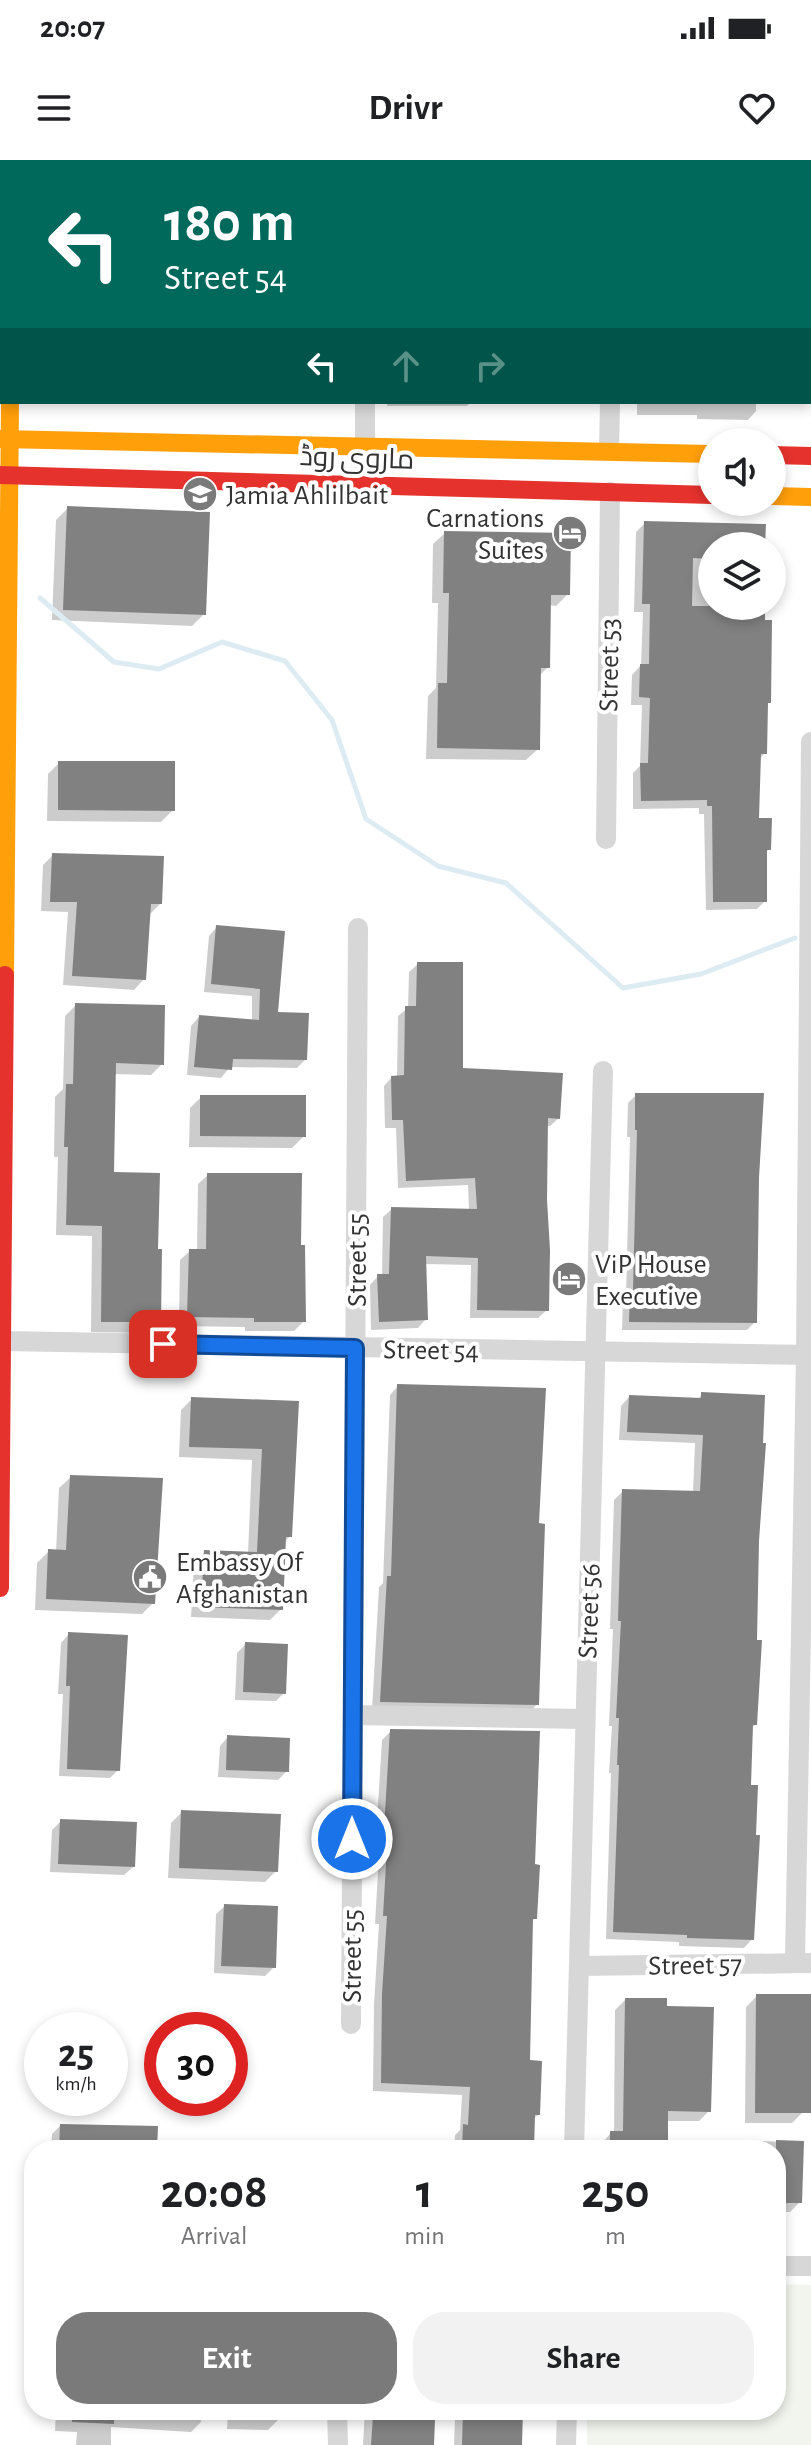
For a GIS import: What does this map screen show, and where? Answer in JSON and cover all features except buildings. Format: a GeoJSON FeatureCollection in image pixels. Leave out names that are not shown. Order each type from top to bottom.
{"type":"FeatureCollection","features":[{"type":"Feature","properties":{"kind":"street"},"geometry":{"type":"LineString","coordinates":[[0,1588],[4,475],[10,404]]}},
{"type":"Feature","properties":{"kind":"street"},"geometry":{"type":"LineString","coordinates":[[365,404],[365,485]]}},
{"type":"Feature","properties":{"kind":"street","name":"Street 53"},"geometry":{"type":"LineString","coordinates":[[606,839],[610,404]]}},
{"type":"Feature","properties":{"kind":"street","name":"ماروی روڈ"},"geometry":{"type":"LineString","coordinates":[[5,439],[364,447],[610,472],[698,492]]}},
{"type":"Feature","properties":{"kind":"street"},"geometry":{"type":"LineString","coordinates":[[786,455],[811,456]]}},
{"type":"Feature","properties":{"kind":"street","name":"ماروی روڈ"},"geometry":{"type":"LineString","coordinates":[[4,475],[365,485],[610,472],[698,456]]}},
{"type":"Feature","properties":{"kind":"street"},"geometry":{"type":"LineString","coordinates":[[786,496],[811,497]]}},
{"type":"Feature","properties":{"kind":"street"},"geometry":{"type":"LineString","coordinates":[[803,1962],[811,742]]}},
{"type":"Feature","properties":{"kind":"street","name":"Street 55"},"geometry":{"type":"LineString","coordinates":[[351,2024],[358,928]]}},
{"type":"Feature","properties":{"kind":"street","name":"Street 56"},"geometry":{"type":"LineString","coordinates":[[574,2140],[603,1071]]}},
{"type":"Feature","properties":{"kind":"street","name":"Street 54"},"geometry":{"type":"LineString","coordinates":[[3,1341],[808,1355]]}},
{"type":"Feature","properties":{"kind":"street"},"geometry":{"type":"LineString","coordinates":[[353,1715],[585,1719]]}},
{"type":"Feature","properties":{"kind":"street","name":"Street 57"},"geometry":{"type":"LineString","coordinates":[[579,1966],[803,1962]]}},
{"type":"Feature","properties":{"kind":"street"},"geometry":{"type":"LineString","coordinates":[[786,2266],[811,2266]]}},
{"type":"Feature","properties":{"kind":"street"},"geometry":{"type":"LineString","coordinates":[[337,2420],[338,2445]]}},
{"type":"Feature","properties":{"kind":"street"},"geometry":{"type":"LineString","coordinates":[[566,2445],[567,2420]]}},
{"type":"Feature","properties":{"kind":"shaded area"},"geometry":{"type":"Polygon","coordinates":[[[786,2284],[811,2285],[811,2445],[587,2445],[587,2420],[786,2420],[786,2284]]]}},
{"type":"Feature","properties":{"kind":"waterway"},"geometry":{"type":"LineString","coordinates":[[40,598],[114,662],[159,669],[222,642],[285,661],[332,720],[366,819],[438,866],[506,883],[623,988],[701,974],[795,938]]}},
{"type":"Feature","properties":{"kind":"traffic: slow"},"geometry":{"type":"LineString","coordinates":[[5,975],[10,404]]}},
{"type":"Feature","properties":{"kind":"traffic: slow"},"geometry":{"type":"LineString","coordinates":[[0,439],[698,454]]}},
{"type":"Feature","properties":{"kind":"traffic: slow"},"geometry":{"type":"LineString","coordinates":[[786,496],[811,497]]}},
{"type":"Feature","properties":{"kind":"traffic: jam"},"geometry":{"type":"LineString","coordinates":[[786,455],[811,456]]}},
{"type":"Feature","properties":{"kind":"traffic: jam"},"geometry":{"type":"LineString","coordinates":[[0,475],[698,495]]}},
{"type":"Feature","properties":{"kind":"traffic: jam"},"geometry":{"type":"LineString","coordinates":[[0,1588],[5,975]]}},
{"type":"Feature","properties":{"kind":"place","name":"Jamia Ahlilbait"},"geometry":{"type":"Point","coordinates":[200,494]}},
{"type":"Feature","properties":{"kind":"place","name":"Carnations Suites"},"geometry":{"type":"Point","coordinates":[570,533]}},
{"type":"Feature","properties":{"kind":"place","name":"ViP House Executive"},"geometry":{"type":"Point","coordinates":[569,1279]}},
{"type":"Feature","properties":{"kind":"place","name":"Embassy Of Afghanistan"},"geometry":{"type":"Point","coordinates":[150,1577]}},
{"type":"Feature","properties":{"kind":"route"},"geometry":{"type":"LineString","coordinates":[[163,1344],[355,1348],[352,1839]]}}]}
